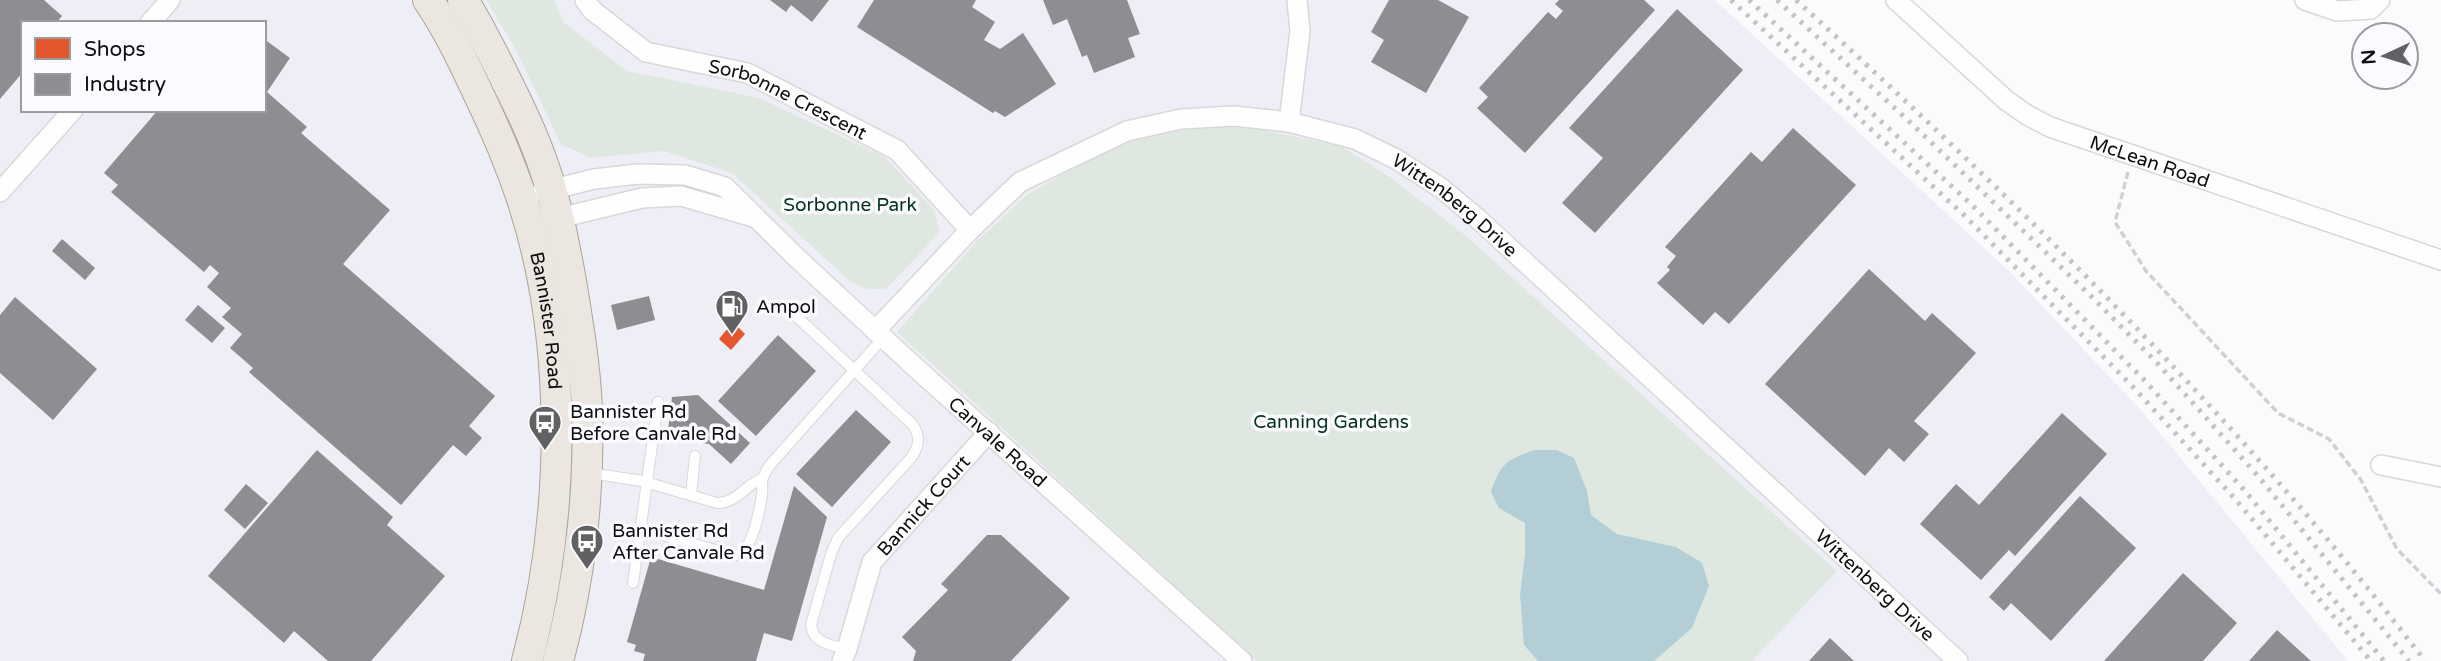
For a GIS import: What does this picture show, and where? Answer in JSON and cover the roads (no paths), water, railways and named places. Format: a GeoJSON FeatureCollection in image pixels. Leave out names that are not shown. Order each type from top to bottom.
{"type":"FeatureCollection","features":[{"type":"Feature","properties":{"kind":"main road","name":"Bannister Road"},"geometry":{"type":"LineString","coordinates":[[428,0],[467,69],[521,197],[538,261],[551,344],[557,434],[555,486],[549,553],[539,618],[527,661]]}},
{"type":"Feature","properties":{"kind":"main road","name":"Bannister Road"},"geometry":{"type":"LineString","coordinates":[[463,0],[522,112],[538,149],[559,219],[583,361],[587,411],[585,472],[575,581],[558,661]]}},
{"type":"Feature","properties":{"kind":"street"},"geometry":{"type":"LineString","coordinates":[[152,21],[170,0]]}},
{"type":"Feature","properties":{"kind":"street","name":"Sorbonne Crescent"},"geometry":{"type":"LineString","coordinates":[[585,0],[592,10],[646,52],[747,73],[897,150],[970,230]]}},
{"type":"Feature","properties":{"kind":"street"},"geometry":{"type":"LineString","coordinates":[[1289,122],[1300,32],[1297,0]]}},
{"type":"Feature","properties":{"kind":"street","name":"McLean Road"},"geometry":{"type":"LineString","coordinates":[[1896,0],[2007,101],[2027,116],[2050,127],[2441,260]]}},
{"type":"Feature","properties":{"kind":"street"},"geometry":{"type":"LineString","coordinates":[[2305,0],[2337,11],[2371,9],[2380,0]]}},
{"type":"Feature","properties":{"kind":"street"},"geometry":{"type":"LineString","coordinates":[[0,192],[70,112]]}},
{"type":"Feature","properties":{"kind":"street","name":"Wittenberg Drive"},"geometry":{"type":"LineString","coordinates":[[879,334],[970,230],[1020,182],[1127,131],[1181,119],[1234,116],[1289,122],[1355,139],[1396,159],[1441,188],[1477,218],[1958,661]]}},
{"type":"Feature","properties":{"kind":"street","name":"Canvale Road"},"geometry":{"type":"LineString","coordinates":[[521,197],[594,179],[638,174],[685,174],[725,187],[879,334],[1242,661]]}},
{"type":"Feature","properties":{"kind":"street","name":"Canvale Road"},"geometry":{"type":"LineString","coordinates":[[529,226],[642,198],[681,196],[757,218]]}},
{"type":"Feature","properties":{"kind":"street","name":"Bannick Court"},"geometry":{"type":"LineString","coordinates":[[845,655],[872,562],[989,432]]}},
{"type":"Feature","properties":{"kind":"street"},"geometry":{"type":"LineString","coordinates":[[2381,466],[2441,477]]}},
{"type":"Feature","properties":{"kind":"lane"},"geometry":{"type":"LineString","coordinates":[[796,316],[918,432],[918,442],[911,458],[838,538],[831,554],[811,625],[812,633],[817,640],[845,655]]}},
{"type":"Feature","properties":{"kind":"lane"},"geometry":{"type":"LineString","coordinates":[[641,529],[740,555],[748,546],[764,492],[762,479],[769,466],[855,370],[879,334]]}},
{"type":"Feature","properties":{"kind":"lane"},"geometry":{"type":"LineString","coordinates":[[633,583],[658,402]]}},
{"type":"Feature","properties":{"kind":"lane"},"geometry":{"type":"LineString","coordinates":[[691,495],[695,456]]}},
{"type":"Feature","properties":{"kind":"lane"},"geometry":{"type":"LineString","coordinates":[[585,472],[648,482],[718,503],[728,503],[739,497],[752,482],[762,479]]}},
{"type":"Feature","properties":{"kind":"water"},"geometry":{"type":"Polygon","coordinates":[[[1534,450],[1557,450],[1574,458],[1587,491],[1591,515],[1617,534],[1676,547],[1702,563],[1709,586],[1692,628],[1654,661],[1538,661],[1524,645],[1520,595],[1525,554],[1525,523],[1499,508],[1491,492],[1505,464],[1534,450]]]}},
{"type":"Feature","properties":{"kind":"railway"},"geometry":{"type":"LineString","coordinates":[[1731,0],[1965,216],[2134,388],[2236,500],[2371,661]]}},
{"type":"Feature","properties":{"kind":"railway"},"geometry":{"type":"LineString","coordinates":[[1749,0],[1972,205],[2145,381],[2246,492],[2384,661]]}},
{"type":"Feature","properties":{"kind":"railway"},"geometry":{"type":"LineString","coordinates":[[1777,0],[1912,124],[2158,364],[2258,476],[2409,661]]}},
{"type":"Feature","properties":{"kind":"railway"},"geometry":{"type":"LineString","coordinates":[[1796,0],[1963,156],[2126,317],[2280,484],[2425,661]]}},
{"type":"Feature","properties":{"kind":"place","name":"Ampol"},"geometry":{"type":"Point","coordinates":[732,336]}},
{"type":"Feature","properties":{"kind":"place","name":"Bannister Rd Before Canvale Rd"},"geometry":{"type":"Point","coordinates":[545,452]}},
{"type":"Feature","properties":{"kind":"place","name":"Bannister Rd After Canvale Rd"},"geometry":{"type":"Point","coordinates":[587,571]}},
{"type":"Feature","properties":{"kind":"park label","name":"Sorbonne Park"},"geometry":{"type":"Point","coordinates":[850,204]}},
{"type":"Feature","properties":{"kind":"park label","name":"Canning Gardens"},"geometry":{"type":"Point","coordinates":[1331,421]}}]}
